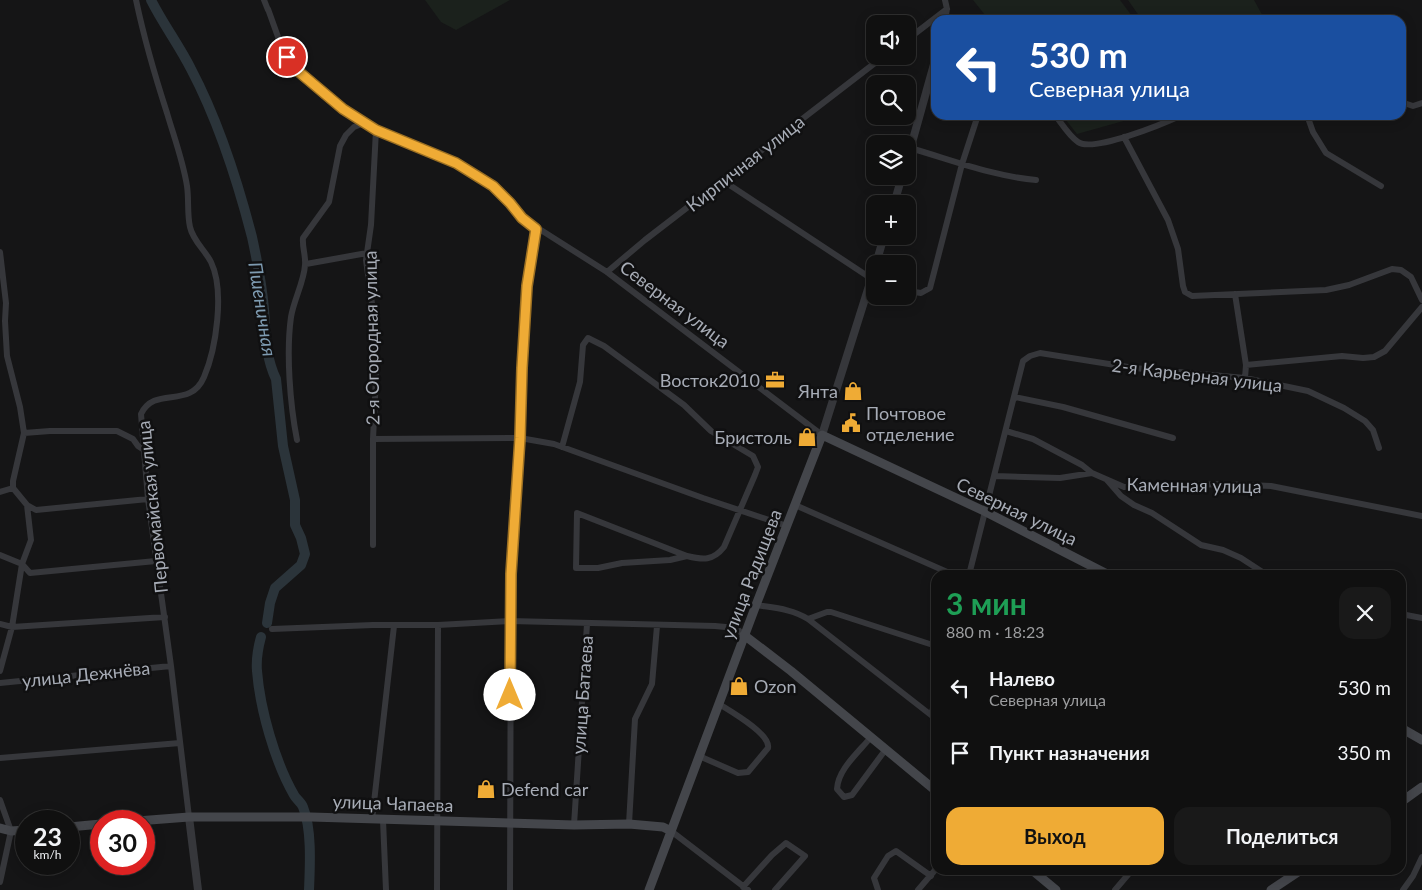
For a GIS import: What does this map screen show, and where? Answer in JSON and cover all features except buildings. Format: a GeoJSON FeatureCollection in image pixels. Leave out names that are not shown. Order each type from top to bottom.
{"type":"FeatureCollection","features":[{"type":"Feature","properties":{"kind":"main road","name":"улица Радищева"},"geometry":{"type":"LineString","coordinates":[[649,890],[744,635],[822,436]]}},
{"type":"Feature","properties":{"kind":"main road","name":"Северная улица"},"geometry":{"type":"LineString","coordinates":[[822,436],[984,511],[1099,570]]}},
{"type":"Feature","properties":{"kind":"main road"},"geometry":{"type":"LineString","coordinates":[[744,635],[791,671],[931,787]]}},
{"type":"Feature","properties":{"kind":"main road"},"geometry":{"type":"LineString","coordinates":[[1406,731],[1422,740]]}},
{"type":"Feature","properties":{"kind":"main road"},"geometry":{"type":"LineString","coordinates":[[1406,798],[1422,787]]}},
{"type":"Feature","properties":{"kind":"main road","name":"улица Чапаева"},"geometry":{"type":"LineString","coordinates":[[155,820],[190,817],[311,817],[574,825],[629,824],[663,827],[671,831]]}},
{"type":"Feature","properties":{"kind":"main road"},"geometry":{"type":"LineString","coordinates":[[0,828],[15,831]]}},
{"type":"Feature","properties":{"kind":"main road"},"geometry":{"type":"LineString","coordinates":[[1038,875],[1056,890]]}},
{"type":"Feature","properties":{"kind":"main road"},"geometry":{"type":"LineString","coordinates":[[1271,890],[1294,875]]}},
{"type":"Feature","properties":{"kind":"street","name":"Первомайская улица"},"geometry":{"type":"LineString","coordinates":[[136,0],[142,30],[178,150],[187,187],[190,227],[193,237],[211,262],[218,293],[213,349],[204,378],[195,391],[188,395],[154,400],[146,405],[141,414],[148,499],[165,617],[198,890]]}},
{"type":"Feature","properties":{"kind":"street","name":"Северная улица"},"geometry":{"type":"LineString","coordinates":[[264,0],[282,48],[292,66],[343,109],[376,130],[456,163],[493,186],[522,218],[536,229],[607,272],[822,436]]}},
{"type":"Feature","properties":{"kind":"street"},"geometry":{"type":"LineString","coordinates":[[945,0],[945,15]]}},
{"type":"Feature","properties":{"kind":"street"},"geometry":{"type":"LineString","coordinates":[[938,15],[946,9]]}},
{"type":"Feature","properties":{"kind":"street"},"geometry":{"type":"LineString","coordinates":[[916,33],[931,21]]}},
{"type":"Feature","properties":{"kind":"street","name":"Кирпичная улица"},"geometry":{"type":"LineString","coordinates":[[607,272],[645,240],[872,65]]}},
{"type":"Feature","properties":{"kind":"street"},"geometry":{"type":"LineString","coordinates":[[914,135],[931,74]]}},
{"type":"Feature","properties":{"kind":"street"},"geometry":{"type":"LineString","coordinates":[[1406,104],[1413,106],[1422,103]]}},
{"type":"Feature","properties":{"kind":"street"},"geometry":{"type":"LineString","coordinates":[[916,292],[921,293],[930,288],[962,164],[976,120]]}},
{"type":"Feature","properties":{"kind":"street"},"geometry":{"type":"LineString","coordinates":[[1059,120],[1079,143],[1090,145],[1124,138],[1171,120]]}},
{"type":"Feature","properties":{"kind":"street"},"geometry":{"type":"LineString","coordinates":[[1308,120],[1326,153],[1381,186]]}},
{"type":"Feature","properties":{"kind":"street"},"geometry":{"type":"LineString","coordinates":[[297,440],[291,398],[290,327],[293,307],[306,264],[302,244],[303,238],[329,202],[340,146],[346,135],[354,127],[364,123]]}},
{"type":"Feature","properties":{"kind":"street","name":"2-я Огородная улица"},"geometry":{"type":"LineString","coordinates":[[373,546],[373,439],[376,377],[373,311],[366,260],[371,225],[376,130]]}},
{"type":"Feature","properties":{"kind":"street"},"geometry":{"type":"LineString","coordinates":[[1124,138],[1168,220],[1178,249],[1183,286],[1185,292],[1192,296],[1326,290],[1344,287],[1392,269],[1401,270],[1411,277],[1422,300]]}},
{"type":"Feature","properties":{"kind":"street"},"geometry":{"type":"LineString","coordinates":[[916,150],[1006,176],[1036,180]]}},
{"type":"Feature","properties":{"kind":"street"},"geometry":{"type":"LineString","coordinates":[[722,180],[866,275]]}},
{"type":"Feature","properties":{"kind":"street"},"geometry":{"type":"LineString","coordinates":[[510,890],[511,565],[520,438],[527,286],[536,229]]}},
{"type":"Feature","properties":{"kind":"street"},"geometry":{"type":"LineString","coordinates":[[0,252],[7,356],[24,433],[13,480],[13,488],[27,505],[36,510],[148,499]]}},
{"type":"Feature","properties":{"kind":"street"},"geometry":{"type":"LineString","coordinates":[[306,264],[367,252]]}},
{"type":"Feature","properties":{"kind":"street"},"geometry":{"type":"LineString","coordinates":[[1235,294],[1246,365],[1245,378]]}},
{"type":"Feature","properties":{"kind":"street","name":"улица Радищева"},"geometry":{"type":"LineString","coordinates":[[822,436],[866,301]]}},
{"type":"Feature","properties":{"kind":"street","name":"2-я Карьерная улица"},"geometry":{"type":"LineString","coordinates":[[1246,365],[1342,356],[1374,357],[1385,351],[1422,307]]}},
{"type":"Feature","properties":{"kind":"street"},"geometry":{"type":"LineString","coordinates":[[562,447],[580,382],[583,345],[588,338],[604,346],[684,405],[711,431],[753,456],[758,467],[724,547],[717,556],[698,558],[687,556],[577,513],[576,568],[598,568],[622,563],[670,560],[687,556]]}},
{"type":"Feature","properties":{"kind":"street","name":"2-я Карьерная улица"},"geometry":{"type":"LineString","coordinates":[[1014,397],[1023,361],[1030,356],[1040,353],[1134,368],[1245,378],[1308,391],[1344,408],[1365,421],[1373,430],[1379,448]]}},
{"type":"Feature","properties":{"kind":"street"},"geometry":{"type":"LineString","coordinates":[[970,570],[1014,397],[1063,407],[1173,438]]}},
{"type":"Feature","properties":{"kind":"street"},"geometry":{"type":"LineString","coordinates":[[24,433],[117,431],[133,439],[144,450]]}},
{"type":"Feature","properties":{"kind":"street","name":"Каменная улица"},"geometry":{"type":"LineString","coordinates":[[1006,431],[1033,439],[1082,465],[1092,473],[1124,487],[1224,484],[1271,486],[1422,516]]}},
{"type":"Feature","properties":{"kind":"street"},"geometry":{"type":"LineString","coordinates":[[373,439],[520,438],[562,447],[787,526]]}},
{"type":"Feature","properties":{"kind":"street"},"geometry":{"type":"LineString","coordinates":[[995,476],[1060,478],[1092,473]]}},
{"type":"Feature","properties":{"kind":"street"},"geometry":{"type":"LineString","coordinates":[[1106,479],[1120,496],[1134,505],[1152,513],[1202,545],[1223,550],[1241,558],[1259,570]]}},
{"type":"Feature","properties":{"kind":"street"},"geometry":{"type":"LineString","coordinates":[[0,492],[13,488]]}},
{"type":"Feature","properties":{"kind":"street"},"geometry":{"type":"LineString","coordinates":[[0,671],[12,627],[22,564],[31,540],[27,505]]}},
{"type":"Feature","properties":{"kind":"street"},"geometry":{"type":"LineString","coordinates":[[795,505],[943,570]]}},
{"type":"Feature","properties":{"kind":"street"},"geometry":{"type":"LineString","coordinates":[[0,555],[22,564],[30,573],[156,561]]}},
{"type":"Feature","properties":{"kind":"street"},"geometry":{"type":"LineString","coordinates":[[756,605],[787,609],[808,619],[931,715]]}},
{"type":"Feature","properties":{"kind":"street"},"geometry":{"type":"LineString","coordinates":[[808,619],[831,612],[931,644]]}},
{"type":"Feature","properties":{"kind":"street"},"geometry":{"type":"LineString","coordinates":[[1406,615],[1422,618]]}},
{"type":"Feature","properties":{"kind":"street"},"geometry":{"type":"LineString","coordinates":[[0,624],[12,627],[165,617]]}},
{"type":"Feature","properties":{"kind":"street"},"geometry":{"type":"LineString","coordinates":[[272,629],[438,626],[510,621],[715,626],[736,628],[744,635]]}},
{"type":"Feature","properties":{"kind":"street","name":"улица Батаева"},"geometry":{"type":"LineString","coordinates":[[574,825],[587,624]]}},
{"type":"Feature","properties":{"kind":"street"},"geometry":{"type":"LineString","coordinates":[[372,820],[394,626]]}},
{"type":"Feature","properties":{"kind":"street"},"geometry":{"type":"LineString","coordinates":[[438,626],[436,821],[438,890]]}},
{"type":"Feature","properties":{"kind":"street"},"geometry":{"type":"LineString","coordinates":[[629,824],[635,719],[652,684],[656,626]]}},
{"type":"Feature","properties":{"kind":"street","name":"улица Дежнёва"},"geometry":{"type":"LineString","coordinates":[[0,683],[171,666]]}},
{"type":"Feature","properties":{"kind":"street"},"geometry":{"type":"LineString","coordinates":[[699,756],[738,773],[745,773],[748,772],[768,748],[767,740],[750,725],[719,704]]}},
{"type":"Feature","properties":{"kind":"street"},"geometry":{"type":"LineString","coordinates":[[871,737],[848,764],[837,781],[837,790],[844,797],[852,795],[886,749]]}},
{"type":"Feature","properties":{"kind":"street"},"geometry":{"type":"LineString","coordinates":[[0,758],[180,742]]}},
{"type":"Feature","properties":{"kind":"street"},"geometry":{"type":"LineString","coordinates":[[0,800],[11,831],[0,882]]}},
{"type":"Feature","properties":{"kind":"street"},"geometry":{"type":"LineString","coordinates":[[383,820],[386,890]]}},
{"type":"Feature","properties":{"kind":"street","name":"улица Чапаева"},"geometry":{"type":"LineString","coordinates":[[671,831],[745,888]]}},
{"type":"Feature","properties":{"kind":"street"},"geometry":{"type":"LineString","coordinates":[[745,888],[786,842],[805,856],[775,890]]}},
{"type":"Feature","properties":{"kind":"street"},"geometry":{"type":"LineString","coordinates":[[878,890],[874,878],[888,856],[896,851],[931,876],[918,890]]}},
{"type":"Feature","properties":{"kind":"street"},"geometry":{"type":"LineString","coordinates":[[1403,890],[1413,876],[1422,857]]}},
{"type":"Feature","properties":{"kind":"street"},"geometry":{"type":"LineString","coordinates":[[1115,890],[1128,875]]}},
{"type":"Feature","properties":{"kind":"shaded area"},"geometry":{"type":"Polygon","coordinates":[[[425,0],[510,0],[456,30],[441,22],[425,0]]]}},
{"type":"Feature","properties":{"kind":"shaded area"},"geometry":{"type":"Polygon","coordinates":[[[973,0],[1120,0],[1131,15],[985,15],[973,0]]]}},
{"type":"Feature","properties":{"kind":"shaded area"},"geometry":{"type":"Polygon","coordinates":[[[1128,0],[1254,0],[1262,15],[1138,15],[1128,0]]]}},
{"type":"Feature","properties":{"kind":"shaded area"},"geometry":{"type":"Polygon","coordinates":[[[1066,120],[1127,120],[1077,134],[1066,120]]]}},
{"type":"Feature","properties":{"kind":"waterway","name":"Пшеничная"},"geometry":{"type":"LineString","coordinates":[[151,0],[191,69],[219,130],[252,237],[263,300],[268,353],[276,379],[283,446],[295,500],[295,525],[305,554],[301,565],[275,588],[270,603],[267,623]]}},
{"type":"Feature","properties":{"kind":"waterway","name":"Пшеничная"},"geometry":{"type":"LineString","coordinates":[[261,637],[257,667],[261,702],[281,767],[306,816],[310,848],[309,890]]}},
{"type":"Feature","properties":{"kind":"place","name":"Восток2010"},"geometry":{"type":"Point","coordinates":[775,380]}},
{"type":"Feature","properties":{"kind":"place","name":"Янта"},"geometry":{"type":"Point","coordinates":[853,391]}},
{"type":"Feature","properties":{"kind":"place","name":"Почтовое отделение"},"geometry":{"type":"Point","coordinates":[851,423]}},
{"type":"Feature","properties":{"kind":"place","name":"Бристоль"},"geometry":{"type":"Point","coordinates":[807,437]}},
{"type":"Feature","properties":{"kind":"place","name":"Ozon"},"geometry":{"type":"Point","coordinates":[739,686]}},
{"type":"Feature","properties":{"kind":"place","name":"Defend car"},"geometry":{"type":"Point","coordinates":[486,789]}},
{"type":"Feature","properties":{"kind":"route"},"geometry":{"type":"LineString","coordinates":[[287,57],[292,66],[343,109],[376,130],[456,163],[493,186],[522,218],[536,229],[527,286],[522,368],[520,438],[511,574],[510,695]]}}]}
